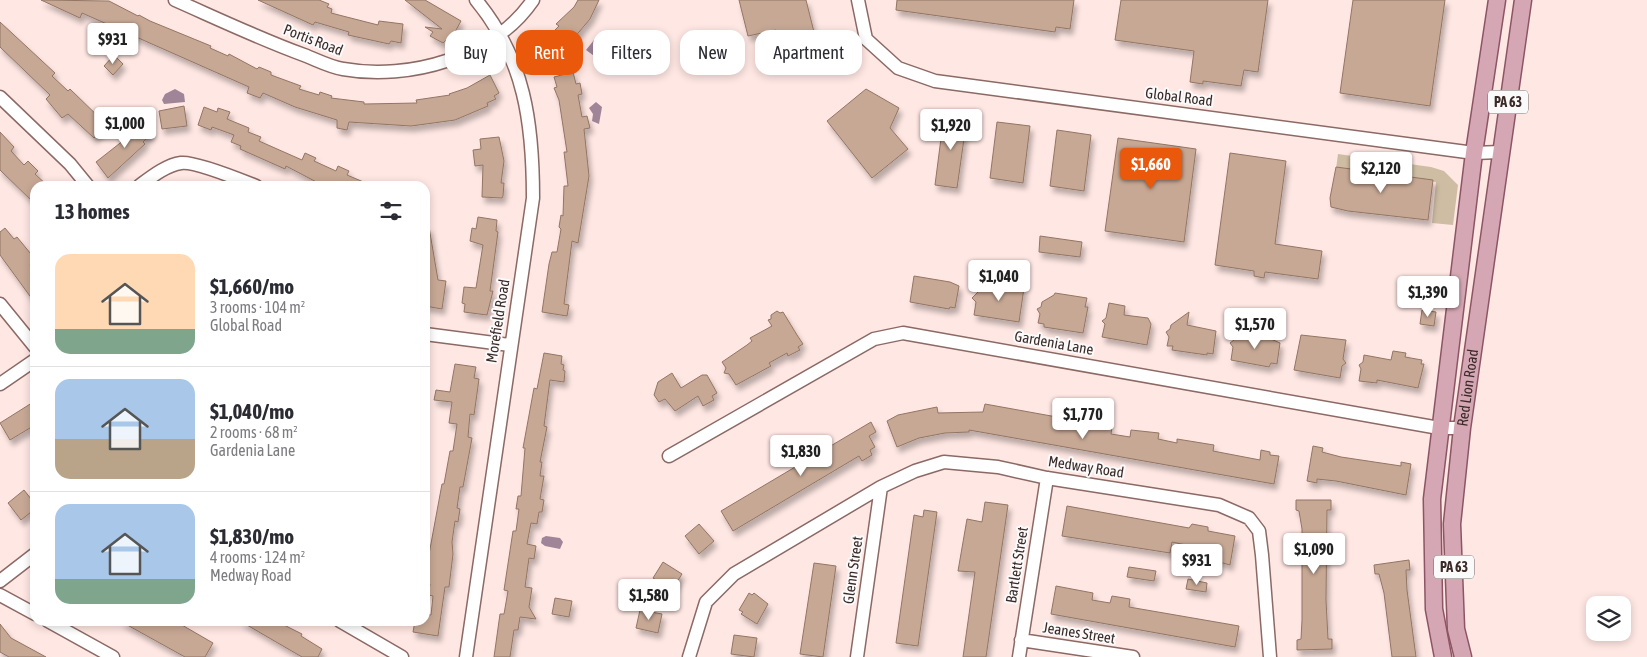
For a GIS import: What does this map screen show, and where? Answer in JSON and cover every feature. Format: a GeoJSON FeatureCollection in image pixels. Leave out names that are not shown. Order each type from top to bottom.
{"type":"FeatureCollection","features":[{"type":"Feature","properties":{"kind":"main road","name":"Red Lion Road"},"geometry":{"type":"LineString","coordinates":[[1443,657],[1434,609],[1432,499],[1474,153],[1497,0]]}},
{"type":"Feature","properties":{"kind":"main road","name":"Red Lion Road"},"geometry":{"type":"LineString","coordinates":[[1463,657],[1456,629],[1452,524],[1462,428],[1522,0]]}},
{"type":"Feature","properties":{"kind":"street","name":"Portis Road"},"geometry":{"type":"LineString","coordinates":[[175,0],[287,48],[342,69],[384,73],[445,62]]}},
{"type":"Feature","properties":{"kind":"street","name":"Morefield Road"},"geometry":{"type":"LineString","coordinates":[[476,0],[497,30]]}},
{"type":"Feature","properties":{"kind":"street","name":"Portis Road"},"geometry":{"type":"LineString","coordinates":[[504,30],[533,0]]}},
{"type":"Feature","properties":{"kind":"street","name":"Global Road"},"geometry":{"type":"LineString","coordinates":[[858,0],[866,39],[898,68],[935,81],[1474,153],[1500,152]]}},
{"type":"Feature","properties":{"kind":"street","name":"Morefield Road"},"geometry":{"type":"LineString","coordinates":[[466,657],[510,345],[533,198],[533,148],[520,81],[506,48]]}},
{"type":"Feature","properties":{"kind":"street"},"geometry":{"type":"LineString","coordinates":[[0,97],[70,164],[84,181]]}},
{"type":"Feature","properties":{"kind":"street"},"geometry":{"type":"LineString","coordinates":[[146,181],[154,175],[181,163],[228,174],[244,181]]}},
{"type":"Feature","properties":{"kind":"street"},"geometry":{"type":"LineString","coordinates":[[0,304],[30,341]]}},
{"type":"Feature","properties":{"kind":"street","name":"Gardenia Lane"},"geometry":{"type":"LineString","coordinates":[[669,456],[874,339],[904,334],[1440,428],[1462,428]]}},
{"type":"Feature","properties":{"kind":"street"},"geometry":{"type":"LineString","coordinates":[[430,335],[510,345]]}},
{"type":"Feature","properties":{"kind":"street"},"geometry":{"type":"LineString","coordinates":[[0,384],[30,363]]}},
{"type":"Feature","properties":{"kind":"street","name":"Medway Road"},"geometry":{"type":"LineString","coordinates":[[690,657],[706,602],[734,574],[881,488],[915,471],[944,462],[998,467],[1047,478],[1219,505],[1249,518],[1259,531],[1270,657]]}},
{"type":"Feature","properties":{"kind":"street","name":"Bartlett Street"},"geometry":{"type":"LineString","coordinates":[[1019,657],[1047,478]]}},
{"type":"Feature","properties":{"kind":"street","name":"Glenn Street"},"geometry":{"type":"LineString","coordinates":[[856,657],[881,488]]}},
{"type":"Feature","properties":{"kind":"street"},"geometry":{"type":"LineString","coordinates":[[0,581],[30,558]]}},
{"type":"Feature","properties":{"kind":"street"},"geometry":{"type":"LineString","coordinates":[[0,595],[30,611]]}},
{"type":"Feature","properties":{"kind":"street"},"geometry":{"type":"LineString","coordinates":[[57,626],[113,657]]}},
{"type":"Feature","properties":{"kind":"street"},"geometry":{"type":"LineString","coordinates":[[349,626],[402,657]]}},
{"type":"Feature","properties":{"kind":"street","name":"Jeanes Street"},"geometry":{"type":"LineString","coordinates":[[1021,640],[1132,657]]}},
{"type":"Feature","properties":{"kind":"shaded area"},"geometry":{"type":"Polygon","coordinates":[[[593,41],[593,55],[586,50],[593,41]]]}},
{"type":"Feature","properties":{"kind":"shaded area"},"geometry":{"type":"Polygon","coordinates":[[[175,89],[184,94],[185,102],[164,104],[162,100],[165,94],[175,89]]]}},
{"type":"Feature","properties":{"kind":"shaded area"},"geometry":{"type":"Polygon","coordinates":[[[596,102],[602,107],[599,124],[592,121],[593,114],[589,108],[596,102]]]}},
{"type":"Feature","properties":{"kind":"shaded area"},"geometry":{"type":"Polygon","coordinates":[[[1338,154],[1431,167],[1444,171],[1458,185],[1453,225],[1432,223],[1436,182],[1336,169],[1338,154]]]}},
{"type":"Feature","properties":{"kind":"shaded area"},"geometry":{"type":"Polygon","coordinates":[[[546,536],[560,538],[563,542],[560,549],[545,546],[541,543],[542,538],[546,536]]]}},
{"type":"Feature","properties":{"kind":"building"},"geometry":{"type":"Polygon","coordinates":[[[41,0],[109,1],[138,16],[211,46],[210,48],[228,56],[229,54],[257,69],[259,67],[271,72],[271,75],[301,86],[299,89],[319,95],[320,92],[332,96],[331,98],[364,102],[364,104],[417,103],[416,100],[450,95],[490,75],[499,93],[494,96],[496,99],[487,103],[488,106],[455,120],[411,126],[349,122],[347,130],[337,128],[337,120],[295,107],[263,93],[260,98],[247,93],[249,87],[82,13],[80,18],[41,0]]]}},
{"type":"Feature","properties":{"kind":"building"},"geometry":{"type":"Polygon","coordinates":[[[258,0],[319,0],[329,4],[327,7],[332,9],[331,13],[378,25],[379,21],[403,24],[401,43],[391,41],[389,44],[348,35],[349,32],[315,22],[313,25],[258,0]]]}},
{"type":"Feature","properties":{"kind":"building"},"geometry":{"type":"Polygon","coordinates":[[[405,0],[425,0],[461,21],[456,30],[445,30],[445,41],[443,43],[430,36],[433,32],[425,27],[442,29],[405,0]]]}},
{"type":"Feature","properties":{"kind":"building"},"geometry":{"type":"Polygon","coordinates":[[[578,0],[599,0],[590,19],[581,30],[555,30],[559,26],[556,24],[574,7],[578,0]]]}},
{"type":"Feature","properties":{"kind":"building"},"geometry":{"type":"Polygon","coordinates":[[[739,0],[806,0],[814,30],[755,30],[755,34],[748,36],[739,0]]]}},
{"type":"Feature","properties":{"kind":"building"},"geometry":{"type":"Polygon","coordinates":[[[897,0],[1074,0],[1070,29],[1056,27],[1055,32],[896,10],[897,0]]]}},
{"type":"Feature","properties":{"kind":"building"},"geometry":{"type":"Polygon","coordinates":[[[1121,0],[1268,0],[1258,72],[1244,70],[1241,86],[1203,81],[1203,84],[1190,82],[1194,51],[1115,40],[1121,0]]]}},
{"type":"Feature","properties":{"kind":"building"},"geometry":{"type":"Polygon","coordinates":[[[1353,0],[1445,0],[1430,106],[1340,93],[1353,0]]]}},
{"type":"Feature","properties":{"kind":"building"},"geometry":{"type":"Polygon","coordinates":[[[0,22],[55,73],[52,76],[68,91],[70,89],[107,125],[94,138],[68,114],[62,118],[46,99],[50,95],[0,47],[0,22]]]}},
{"type":"Feature","properties":{"kind":"building"},"geometry":{"type":"Polygon","coordinates":[[[114,55],[123,64],[113,75],[104,66],[114,55]]]}},
{"type":"Feature","properties":{"kind":"building"},"geometry":{"type":"Polygon","coordinates":[[[574,75],[576,84],[580,83],[582,94],[578,95],[582,117],[587,116],[590,128],[584,129],[589,176],[578,243],[572,241],[564,304],[569,305],[567,316],[542,312],[552,252],[557,252],[561,229],[559,227],[561,215],[563,216],[564,186],[568,186],[564,152],[567,152],[559,100],[554,88],[557,87],[554,77],[574,75]]]}},
{"type":"Feature","properties":{"kind":"building"},"geometry":{"type":"Polygon","coordinates":[[[866,89],[899,108],[890,128],[908,149],[872,178],[827,121],[866,89]]]}},
{"type":"Feature","properties":{"kind":"building"},"geometry":{"type":"Polygon","coordinates":[[[184,106],[187,126],[162,129],[159,111],[184,106]]]}},
{"type":"Feature","properties":{"kind":"building"},"geometry":{"type":"Polygon","coordinates":[[[204,107],[217,112],[218,108],[230,112],[227,119],[249,128],[248,132],[261,137],[259,141],[302,160],[305,153],[316,158],[314,161],[336,171],[338,166],[349,171],[347,175],[361,181],[314,181],[286,166],[285,169],[240,149],[241,146],[231,142],[234,135],[212,127],[211,130],[198,125],[204,107]]]}},
{"type":"Feature","properties":{"kind":"building"},"geometry":{"type":"Polygon","coordinates":[[[944,115],[967,118],[957,188],[935,185],[944,115]]]}},
{"type":"Feature","properties":{"kind":"building"},"geometry":{"type":"Polygon","coordinates":[[[140,119],[152,134],[143,142],[145,144],[108,178],[96,162],[124,140],[122,138],[133,129],[131,127],[140,119]]]}},
{"type":"Feature","properties":{"kind":"building"},"geometry":{"type":"Polygon","coordinates":[[[997,122],[1030,126],[1023,183],[990,178],[997,122]]]}},
{"type":"Feature","properties":{"kind":"building"},"geometry":{"type":"Polygon","coordinates":[[[1057,130],[1091,135],[1084,191],[1050,186],[1057,130]]]}},
{"type":"Feature","properties":{"kind":"building"},"geometry":{"type":"Polygon","coordinates":[[[0,132],[14,147],[11,151],[24,165],[28,161],[38,171],[35,174],[43,181],[30,181],[30,199],[0,170],[0,132]]]}},
{"type":"Feature","properties":{"kind":"building"},"geometry":{"type":"Polygon","coordinates":[[[499,137],[504,161],[501,183],[504,183],[503,196],[502,198],[482,197],[483,165],[475,166],[473,150],[481,149],[480,139],[499,137]]]}},
{"type":"Feature","properties":{"kind":"building"},"geometry":{"type":"Polygon","coordinates":[[[1118,138],[1196,149],[1184,242],[1105,231],[1118,138]]]}},
{"type":"Feature","properties":{"kind":"building"},"geometry":{"type":"Polygon","coordinates":[[[1230,153],[1286,161],[1275,244],[1322,251],[1318,279],[1265,272],[1264,278],[1254,276],[1254,271],[1215,265],[1230,153]]]}},
{"type":"Feature","properties":{"kind":"building"},"geometry":{"type":"Polygon","coordinates":[[[1336,167],[1433,180],[1428,220],[1348,211],[1331,207],[1330,198],[1336,167]]]}},
{"type":"Feature","properties":{"kind":"building"},"geometry":{"type":"Polygon","coordinates":[[[478,217],[497,220],[496,231],[498,232],[490,291],[493,291],[487,315],[464,312],[465,304],[462,303],[464,287],[476,288],[483,245],[470,241],[472,228],[476,229],[478,217]]]}},
{"type":"Feature","properties":{"kind":"building"},"geometry":{"type":"Polygon","coordinates":[[[5,228],[14,239],[17,237],[30,253],[30,296],[0,255],[0,232],[5,228]]]}},
{"type":"Feature","properties":{"kind":"building"},"geometry":{"type":"Polygon","coordinates":[[[430,233],[438,280],[446,281],[442,309],[430,307],[430,233]]]}},
{"type":"Feature","properties":{"kind":"building"},"geometry":{"type":"Polygon","coordinates":[[[1040,236],[1082,242],[1080,257],[1039,252],[1040,236]]]}},
{"type":"Feature","properties":{"kind":"building"},"geometry":{"type":"Polygon","coordinates":[[[914,276],[950,282],[959,286],[955,308],[950,307],[949,309],[910,302],[914,276]]]}},
{"type":"Feature","properties":{"kind":"building"},"geometry":{"type":"Polygon","coordinates":[[[988,283],[1024,288],[1019,322],[974,315],[976,302],[972,298],[982,288],[987,289],[988,283]]]}},
{"type":"Feature","properties":{"kind":"building"},"geometry":{"type":"Polygon","coordinates":[[[1055,293],[1087,298],[1085,307],[1088,307],[1083,333],[1044,327],[1044,324],[1038,323],[1040,314],[1037,309],[1041,307],[1042,302],[1055,293]]]}},
{"type":"Feature","properties":{"kind":"building"},"geometry":{"type":"Polygon","coordinates":[[[1109,303],[1125,306],[1124,315],[1148,318],[1151,324],[1147,345],[1102,337],[1105,324],[1102,321],[1106,318],[1109,303]]]}},
{"type":"Feature","properties":{"kind":"building"},"geometry":{"type":"Polygon","coordinates":[[[1422,310],[1436,312],[1434,326],[1420,324],[1422,310]]]}},
{"type":"Feature","properties":{"kind":"building"},"geometry":{"type":"Polygon","coordinates":[[[777,311],[783,312],[803,344],[798,347],[800,350],[788,356],[787,353],[769,363],[771,366],[736,385],[729,374],[724,373],[726,368],[722,362],[752,341],[750,338],[772,326],[768,320],[777,311]]]}},
{"type":"Feature","properties":{"kind":"building"},"geometry":{"type":"Polygon","coordinates":[[[1189,312],[1187,325],[1216,331],[1213,354],[1207,353],[1207,355],[1172,350],[1173,346],[1167,346],[1169,337],[1166,332],[1170,329],[1171,325],[1189,312]]]}},
{"type":"Feature","properties":{"kind":"building"},"geometry":{"type":"Polygon","coordinates":[[[1236,334],[1271,339],[1280,343],[1277,364],[1271,363],[1269,367],[1231,360],[1233,347],[1230,343],[1234,340],[1236,334]]]}},
{"type":"Feature","properties":{"kind":"building"},"geometry":{"type":"Polygon","coordinates":[[[1301,335],[1346,340],[1343,359],[1346,363],[1342,366],[1340,378],[1294,370],[1301,335]]]}},
{"type":"Feature","properties":{"kind":"building"},"geometry":{"type":"Polygon","coordinates":[[[1393,351],[1406,353],[1405,357],[1422,360],[1421,364],[1424,364],[1418,388],[1377,380],[1377,383],[1359,381],[1361,369],[1359,365],[1363,362],[1364,355],[1391,360],[1393,351]]]}},
{"type":"Feature","properties":{"kind":"building"},"geometry":{"type":"Polygon","coordinates":[[[544,353],[562,356],[561,364],[564,365],[563,370],[565,371],[564,382],[550,380],[544,426],[547,427],[540,462],[542,462],[540,476],[544,476],[540,499],[544,500],[537,524],[531,523],[527,544],[536,546],[534,559],[529,558],[525,587],[532,588],[529,607],[536,619],[520,617],[518,630],[514,630],[510,657],[494,657],[500,614],[504,614],[508,591],[504,590],[513,531],[516,531],[519,509],[516,509],[518,496],[521,496],[525,448],[523,448],[534,388],[537,389],[544,353]]]}},
{"type":"Feature","properties":{"kind":"building"},"geometry":{"type":"Polygon","coordinates":[[[455,364],[476,367],[474,378],[479,379],[474,415],[470,414],[468,437],[472,438],[463,487],[460,487],[457,508],[460,509],[458,522],[455,521],[452,542],[453,554],[449,587],[445,587],[438,636],[413,632],[414,626],[430,626],[433,596],[430,595],[430,549],[442,484],[444,484],[450,451],[453,451],[457,424],[449,423],[452,402],[434,400],[436,390],[450,392],[455,364]]]}},
{"type":"Feature","properties":{"kind":"building"},"geometry":{"type":"Polygon","coordinates":[[[672,373],[681,388],[702,375],[707,375],[717,393],[712,396],[714,400],[703,406],[698,396],[675,411],[665,399],[659,402],[654,395],[658,382],[672,373]]]}},
{"type":"Feature","properties":{"kind":"building"},"geometry":{"type":"Polygon","coordinates":[[[30,404],[30,428],[10,440],[0,423],[30,404]]]}},
{"type":"Feature","properties":{"kind":"building"},"geometry":{"type":"Polygon","coordinates":[[[985,404],[1112,427],[1111,434],[1130,437],[1131,430],[1159,433],[1158,439],[1177,443],[1177,439],[1214,445],[1213,451],[1260,460],[1261,450],[1270,452],[1270,455],[1279,456],[1274,484],[969,430],[969,432],[945,433],[919,438],[897,447],[887,421],[898,415],[937,407],[938,413],[983,412],[985,404]]]}},
{"type":"Feature","properties":{"kind":"building"},"geometry":{"type":"Polygon","coordinates":[[[871,422],[876,432],[869,436],[875,447],[870,450],[872,455],[862,461],[859,456],[733,531],[721,511],[871,422]]]}},
{"type":"Feature","properties":{"kind":"building"},"geometry":{"type":"Polygon","coordinates":[[[1313,446],[1323,448],[1322,452],[1341,457],[1401,466],[1401,462],[1411,464],[1406,495],[1336,481],[1317,479],[1317,483],[1307,481],[1313,446]]]}},
{"type":"Feature","properties":{"kind":"building"},"geometry":{"type":"Polygon","coordinates":[[[24,490],[30,498],[30,513],[21,520],[8,503],[24,490]]]}},
{"type":"Feature","properties":{"kind":"building"},"geometry":{"type":"Polygon","coordinates":[[[1296,500],[1331,500],[1331,510],[1327,510],[1326,600],[1328,639],[1332,639],[1332,649],[1297,650],[1297,640],[1301,639],[1302,620],[1302,529],[1299,511],[1296,510],[1296,500]]]}},
{"type":"Feature","properties":{"kind":"building"},"geometry":{"type":"Polygon","coordinates":[[[985,502],[1008,505],[986,657],[963,657],[975,572],[958,571],[967,519],[982,522],[985,502]]]}},
{"type":"Feature","properties":{"kind":"building"},"geometry":{"type":"Polygon","coordinates":[[[1067,506],[1189,528],[1192,524],[1208,527],[1208,531],[1235,536],[1230,565],[1212,560],[1214,551],[1172,542],[1170,553],[1062,536],[1067,506]]]}},
{"type":"Feature","properties":{"kind":"building"},"geometry":{"type":"Polygon","coordinates":[[[924,510],[937,512],[918,646],[896,643],[914,515],[923,517],[924,510]]]}},
{"type":"Feature","properties":{"kind":"building"},"geometry":{"type":"Polygon","coordinates":[[[699,524],[714,541],[699,554],[685,536],[699,524]]]}},
{"type":"Feature","properties":{"kind":"building"},"geometry":{"type":"Polygon","coordinates":[[[1409,560],[1410,570],[1406,570],[1407,590],[1416,657],[1392,657],[1384,593],[1379,574],[1375,574],[1374,565],[1409,560]]]}},
{"type":"Feature","properties":{"kind":"building"},"geometry":{"type":"Polygon","coordinates":[[[663,562],[682,574],[672,590],[653,578],[663,562]]]}},
{"type":"Feature","properties":{"kind":"building"},"geometry":{"type":"Polygon","coordinates":[[[814,563],[836,566],[823,657],[800,654],[814,563]]]}},
{"type":"Feature","properties":{"kind":"building"},"geometry":{"type":"Polygon","coordinates":[[[1129,567],[1156,571],[1154,581],[1127,577],[1129,567]]]}},
{"type":"Feature","properties":{"kind":"building"},"geometry":{"type":"Polygon","coordinates":[[[1188,579],[1207,583],[1206,592],[1186,589],[1188,579]]]}},
{"type":"Feature","properties":{"kind":"building"},"geometry":{"type":"Polygon","coordinates":[[[1056,586],[1093,593],[1092,600],[1110,603],[1112,596],[1130,599],[1129,607],[1239,626],[1235,647],[1051,614],[1056,586]]]}},
{"type":"Feature","properties":{"kind":"building"},"geometry":{"type":"Polygon","coordinates":[[[749,593],[752,595],[754,593],[768,604],[757,624],[741,614],[743,612],[739,610],[749,593]]]}},
{"type":"Feature","properties":{"kind":"building"},"geometry":{"type":"Polygon","coordinates":[[[555,598],[572,601],[569,617],[552,614],[555,598]]]}},
{"type":"Feature","properties":{"kind":"building"},"geometry":{"type":"Polygon","coordinates":[[[640,610],[662,614],[658,633],[636,628],[640,610]]]}},
{"type":"Feature","properties":{"kind":"building"},"geometry":{"type":"Polygon","coordinates":[[[0,624],[11,638],[46,657],[9,657],[0,652],[0,624]]]}},
{"type":"Feature","properties":{"kind":"building"},"geometry":{"type":"Polygon","coordinates":[[[129,626],[184,626],[213,643],[205,657],[185,657],[129,626]]]}},
{"type":"Feature","properties":{"kind":"building"},"geometry":{"type":"Polygon","coordinates":[[[249,626],[286,626],[302,634],[301,636],[322,649],[318,657],[302,657],[249,626]]]}},
{"type":"Feature","properties":{"kind":"building"},"geometry":{"type":"Polygon","coordinates":[[[734,635],[757,638],[754,657],[731,654],[734,635]]]}}]}
